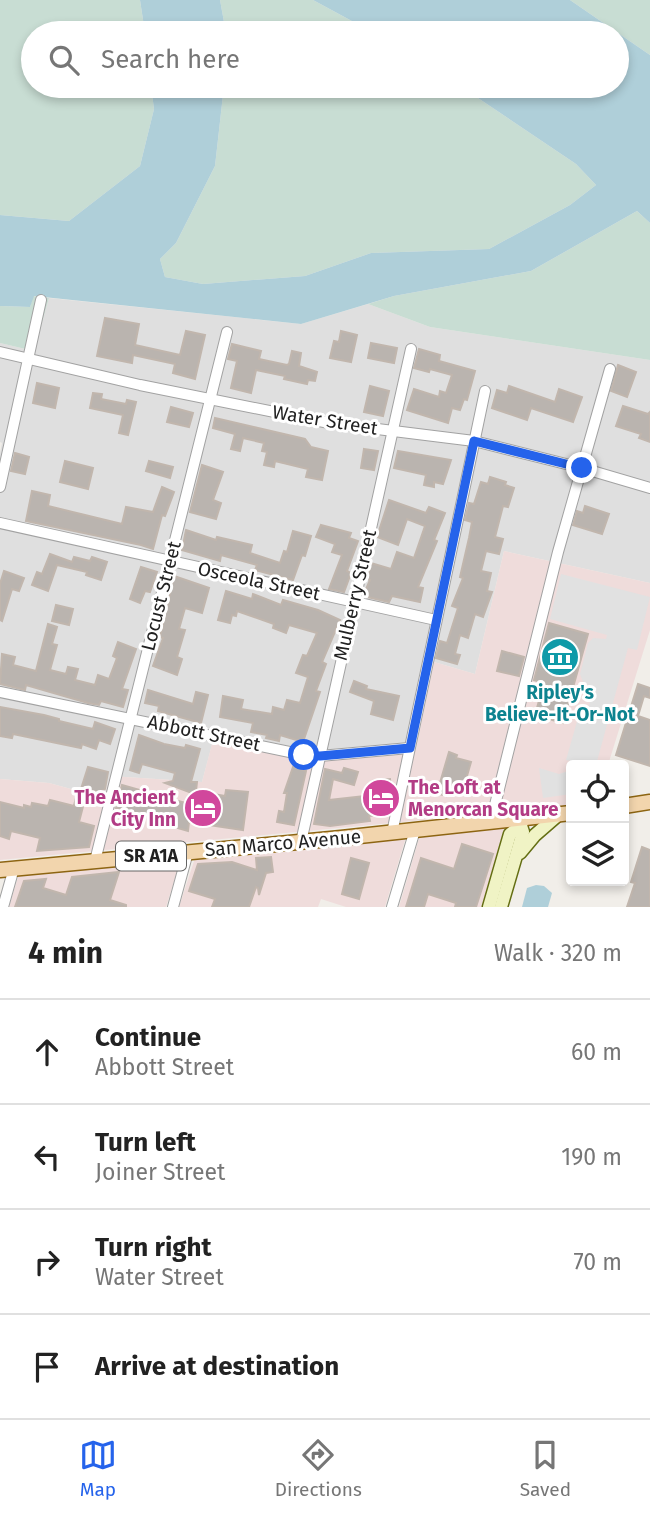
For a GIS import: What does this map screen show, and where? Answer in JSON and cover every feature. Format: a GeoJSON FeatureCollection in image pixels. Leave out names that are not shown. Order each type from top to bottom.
{"type":"FeatureCollection","features":[{"type":"Feature","properties":{"kind":"main road"},"geometry":{"type":"LineString","coordinates":[[629,805],[650,802]]}},
{"type":"Feature","properties":{"kind":"main road"},"geometry":{"type":"LineString","coordinates":[[513,865],[533,837],[565,814]]}},
{"type":"Feature","properties":{"kind":"main road","name":"SR A1A"},"geometry":{"type":"LineString","coordinates":[[522,821],[565,814]]}},
{"type":"Feature","properties":{"kind":"main road","name":"San Marco Avenue"},"geometry":{"type":"LineString","coordinates":[[7,869],[392,833],[491,821],[522,821]]}},
{"type":"Feature","properties":{"kind":"main road"},"geometry":{"type":"LineString","coordinates":[[501,907],[523,832],[522,821]]}},
{"type":"Feature","properties":{"kind":"main road"},"geometry":{"type":"LineString","coordinates":[[489,907],[510,834],[522,821]]}},
{"type":"Feature","properties":{"kind":"street"},"geometry":{"type":"LineString","coordinates":[[0,487],[41,299]]}},
{"type":"Feature","properties":{"kind":"street","name":"Locust Street"},"geometry":{"type":"LineString","coordinates":[[95,861],[227,332]]}},
{"type":"Feature","properties":{"kind":"street","name":"Mulberry Street"},"geometry":{"type":"LineString","coordinates":[[301,842],[411,349]]}},
{"type":"Feature","properties":{"kind":"street","name":"Water Street"},"geometry":{"type":"LineString","coordinates":[[0,352],[210,400],[329,422],[474,441],[650,488]]}},
{"type":"Feature","properties":{"kind":"street"},"geometry":{"type":"LineString","coordinates":[[491,821],[504,763],[610,369]]}},
{"type":"Feature","properties":{"kind":"street"},"geometry":{"type":"LineString","coordinates":[[392,833],[485,391]]}},
{"type":"Feature","properties":{"kind":"street","name":"Osceola Street"},"geometry":{"type":"LineString","coordinates":[[0,523],[436,620]]}},
{"type":"Feature","properties":{"kind":"street","name":"Abbott Street"},"geometry":{"type":"LineString","coordinates":[[0,692],[304,755],[410,748]]}},
{"type":"Feature","properties":{"kind":"street"},"geometry":{"type":"LineString","coordinates":[[392,907],[415,830]]}},
{"type":"Feature","properties":{"kind":"street"},"geometry":{"type":"LineString","coordinates":[[173,907],[188,852]]}},
{"type":"Feature","properties":{"kind":"street"},"geometry":{"type":"LineString","coordinates":[[2,907],[7,869]]}},
{"type":"Feature","properties":{"kind":"shaded area"},"geometry":{"type":"Polygon","coordinates":[[[49,298],[301,324],[368,304],[430,327],[650,360],[650,583],[504,551],[475,674],[434,662],[416,749],[303,760],[213,741],[202,782],[110,776],[104,798],[49,783],[0,779],[0,343],[34,351],[49,298]]]}},
{"type":"Feature","properties":{"kind":"shaded area"},"geometry":{"type":"Polygon","coordinates":[[[504,551],[650,583],[650,630],[610,760],[566,760],[566,806],[0,860],[0,779],[49,783],[104,798],[110,776],[202,782],[213,740],[303,760],[416,749],[434,662],[475,674],[504,551]]]}},
{"type":"Feature","properties":{"kind":"shaded area"},"geometry":{"type":"Polygon","coordinates":[[[561,574],[650,597],[637,650],[628,648],[597,760],[566,760],[578,718],[585,719],[594,688],[583,682],[580,674],[588,643],[593,638],[606,639],[607,635],[550,619],[561,574]]]}},
{"type":"Feature","properties":{"kind":"shaded area"},"geometry":{"type":"Polygon","coordinates":[[[539,768],[559,774],[566,772],[566,795],[543,798],[539,768]]]}},
{"type":"Feature","properties":{"kind":"shaded area"},"geometry":{"type":"Polygon","coordinates":[[[506,825],[482,907],[399,907],[420,835],[506,825]]]}},
{"type":"Feature","properties":{"kind":"shaded area"},"geometry":{"type":"Polygon","coordinates":[[[406,837],[385,907],[346,907],[321,899],[318,907],[179,907],[195,858],[406,837]]]}},
{"type":"Feature","properties":{"kind":"shaded area"},"geometry":{"type":"Polygon","coordinates":[[[181,859],[166,907],[9,907],[19,874],[181,859]]]}},
{"type":"Feature","properties":{"kind":"green space"},"geometry":{"type":"Polygon","coordinates":[[[0,0],[140,0],[143,21],[21,21],[21,98],[153,98],[154,109],[140,166],[69,221],[0,215],[0,0]]]}},
{"type":"Feature","properties":{"kind":"green space"},"geometry":{"type":"Polygon","coordinates":[[[220,0],[313,0],[352,21],[224,21],[220,0]]]}},
{"type":"Feature","properties":{"kind":"green space"},"geometry":{"type":"Polygon","coordinates":[[[570,0],[650,0],[650,55],[629,41],[629,21],[601,21],[570,0]]]}},
{"type":"Feature","properties":{"kind":"green space"},"geometry":{"type":"Polygon","coordinates":[[[223,98],[478,98],[576,164],[596,185],[570,205],[489,249],[371,253],[305,276],[203,284],[165,277],[160,259],[176,243],[215,166],[223,98]]]}},
{"type":"Feature","properties":{"kind":"green space"},"geometry":{"type":"Polygon","coordinates":[[[637,211],[650,223],[650,360],[430,327],[368,304],[394,296],[531,271],[637,211]]]}},
{"type":"Feature","properties":{"kind":"green space"},"geometry":{"type":"Polygon","coordinates":[[[33,296],[49,298],[34,351],[0,343],[0,306],[30,307],[33,296]]]}},
{"type":"Feature","properties":{"kind":"water"},"geometry":{"type":"Polygon","coordinates":[[[140,0],[220,0],[224,21],[143,21],[140,0]]]}},
{"type":"Feature","properties":{"kind":"water"},"geometry":{"type":"Polygon","coordinates":[[[313,0],[570,0],[601,21],[352,21],[313,0]]]}},
{"type":"Feature","properties":{"kind":"water"},"geometry":{"type":"Polygon","coordinates":[[[629,41],[650,55],[650,223],[637,211],[531,271],[394,296],[301,324],[34,296],[30,307],[0,306],[0,215],[69,221],[140,166],[154,109],[153,98],[223,98],[215,166],[176,243],[160,259],[165,277],[203,284],[305,276],[371,253],[489,249],[570,205],[596,185],[576,164],[478,98],[629,98],[629,41]]]}},
{"type":"Feature","properties":{"kind":"water"},"geometry":{"type":"Polygon","coordinates":[[[544,886],[552,893],[548,907],[522,907],[527,888],[544,886]]]}},
{"type":"Feature","properties":{"kind":"building"},"geometry":{"type":"Polygon","coordinates":[[[105,318],[139,324],[135,345],[180,355],[186,331],[205,335],[195,379],[173,373],[175,364],[133,355],[132,363],[97,356],[105,318]]]}},
{"type":"Feature","properties":{"kind":"building"},"geometry":{"type":"Polygon","coordinates":[[[341,331],[357,335],[351,362],[330,358],[334,341],[339,342],[341,331]]]}},
{"type":"Feature","properties":{"kind":"building"},"geometry":{"type":"Polygon","coordinates":[[[371,343],[397,348],[394,363],[368,358],[371,343]]]}},
{"type":"Feature","properties":{"kind":"building"},"geometry":{"type":"Polygon","coordinates":[[[232,344],[261,351],[259,359],[287,365],[292,351],[301,353],[299,366],[317,372],[315,381],[308,380],[307,384],[256,370],[251,393],[231,388],[237,361],[228,359],[232,344]]]}},
{"type":"Feature","properties":{"kind":"building"},"geometry":{"type":"Polygon","coordinates":[[[419,349],[440,355],[439,361],[475,371],[467,400],[464,399],[460,410],[452,408],[448,423],[407,410],[414,389],[439,397],[440,391],[446,393],[452,375],[414,368],[419,349]]]}},
{"type":"Feature","properties":{"kind":"building"},"geometry":{"type":"Polygon","coordinates":[[[618,365],[636,372],[627,397],[611,391],[618,365]]]}},
{"type":"Feature","properties":{"kind":"building"},"geometry":{"type":"Polygon","coordinates":[[[37,383],[59,388],[55,408],[33,403],[37,383]]]}},
{"type":"Feature","properties":{"kind":"building"},"geometry":{"type":"Polygon","coordinates":[[[370,386],[389,391],[383,416],[364,412],[370,386]]]}},
{"type":"Feature","properties":{"kind":"building"},"geometry":{"type":"Polygon","coordinates":[[[509,386],[555,402],[559,389],[582,397],[573,422],[531,408],[527,420],[492,408],[497,390],[507,393],[509,386]]]}},
{"type":"Feature","properties":{"kind":"building"},"geometry":{"type":"Polygon","coordinates":[[[93,393],[102,394],[101,399],[126,404],[127,400],[136,402],[128,435],[119,433],[123,415],[90,408],[93,393]]]}},
{"type":"Feature","properties":{"kind":"building"},"geometry":{"type":"Polygon","coordinates":[[[623,406],[648,414],[650,412],[650,442],[639,438],[641,434],[616,426],[623,406]]]}},
{"type":"Feature","properties":{"kind":"building"},"geometry":{"type":"Polygon","coordinates":[[[171,407],[193,413],[189,427],[167,422],[171,407]]]}},
{"type":"Feature","properties":{"kind":"building"},"geometry":{"type":"Polygon","coordinates":[[[215,418],[305,439],[311,447],[328,451],[322,480],[306,477],[308,469],[275,461],[274,467],[264,465],[267,452],[262,451],[264,443],[243,438],[240,451],[231,449],[235,434],[213,428],[215,418]]]}},
{"type":"Feature","properties":{"kind":"building"},"geometry":{"type":"Polygon","coordinates":[[[364,449],[378,451],[374,470],[361,468],[364,449]]]}},
{"type":"Feature","properties":{"kind":"building"},"geometry":{"type":"Polygon","coordinates":[[[398,451],[451,460],[443,484],[434,482],[434,487],[424,485],[426,475],[394,468],[398,451]]]}},
{"type":"Feature","properties":{"kind":"building"},"geometry":{"type":"Polygon","coordinates":[[[15,453],[29,457],[25,474],[11,471],[15,453]]]}},
{"type":"Feature","properties":{"kind":"building"},"geometry":{"type":"Polygon","coordinates":[[[65,461],[93,468],[88,489],[60,482],[65,461]]]}},
{"type":"Feature","properties":{"kind":"building"},"geometry":{"type":"Polygon","coordinates":[[[149,461],[173,467],[170,478],[146,471],[149,461]]]}},
{"type":"Feature","properties":{"kind":"building"},"geometry":{"type":"Polygon","coordinates":[[[202,465],[223,472],[213,500],[221,503],[216,519],[190,512],[202,465]]]}},
{"type":"Feature","properties":{"kind":"building"},"geometry":{"type":"Polygon","coordinates":[[[490,477],[506,482],[505,485],[514,488],[508,507],[503,506],[495,537],[503,539],[499,554],[486,551],[481,571],[491,573],[487,591],[492,592],[483,617],[475,614],[468,638],[460,635],[455,654],[460,655],[457,664],[436,658],[440,641],[447,643],[458,608],[452,606],[463,578],[460,577],[472,522],[465,520],[469,503],[474,504],[481,482],[488,484],[490,477]]]}},
{"type":"Feature","properties":{"kind":"building"},"geometry":{"type":"Polygon","coordinates":[[[162,487],[174,492],[165,516],[162,515],[153,549],[26,521],[32,491],[50,495],[48,506],[122,524],[126,507],[153,512],[162,487]]]}},
{"type":"Feature","properties":{"kind":"building"},"geometry":{"type":"Polygon","coordinates":[[[389,500],[426,513],[429,507],[445,513],[418,587],[423,588],[420,602],[392,596],[389,602],[363,596],[370,580],[367,579],[371,563],[391,569],[397,552],[414,558],[425,526],[407,519],[398,545],[377,537],[389,500]]]}},
{"type":"Feature","properties":{"kind":"building"},"geometry":{"type":"Polygon","coordinates":[[[585,506],[609,514],[602,534],[573,525],[577,511],[583,513],[585,506]]]}},
{"type":"Feature","properties":{"kind":"building"},"geometry":{"type":"Polygon","coordinates":[[[321,525],[351,533],[349,538],[358,541],[347,571],[351,573],[344,592],[329,589],[342,555],[332,552],[335,544],[316,537],[321,525]]]}},
{"type":"Feature","properties":{"kind":"building"},"geometry":{"type":"Polygon","coordinates":[[[186,530],[216,540],[217,537],[252,545],[250,553],[280,563],[284,551],[287,552],[293,531],[311,536],[293,580],[255,570],[257,565],[221,555],[220,561],[182,550],[186,530]]]}},
{"type":"Feature","properties":{"kind":"building"},"geometry":{"type":"Polygon","coordinates":[[[50,554],[72,562],[74,557],[90,561],[92,557],[107,562],[101,580],[86,575],[87,572],[57,565],[48,591],[32,585],[37,572],[42,574],[50,554]]]}},
{"type":"Feature","properties":{"kind":"building"},"geometry":{"type":"Polygon","coordinates":[[[141,567],[157,572],[150,592],[145,591],[140,603],[130,599],[141,567]]]}},
{"type":"Feature","properties":{"kind":"building"},"geometry":{"type":"Polygon","coordinates":[[[4,571],[24,578],[19,591],[12,589],[2,621],[0,584],[4,571]]]}},
{"type":"Feature","properties":{"kind":"building"},"geometry":{"type":"Polygon","coordinates":[[[174,576],[209,588],[202,613],[185,608],[179,629],[185,630],[177,657],[182,659],[177,675],[153,666],[163,638],[160,637],[174,576]]]}},
{"type":"Feature","properties":{"kind":"building"},"geometry":{"type":"Polygon","coordinates":[[[226,591],[252,599],[253,594],[281,605],[283,600],[318,610],[340,620],[322,662],[326,664],[316,691],[320,692],[303,742],[280,735],[279,741],[266,738],[267,735],[251,732],[253,723],[220,717],[223,696],[243,700],[241,709],[272,714],[273,707],[284,710],[287,700],[300,703],[308,677],[296,673],[303,655],[307,656],[317,633],[289,625],[286,633],[273,628],[274,624],[237,611],[236,616],[232,615],[230,623],[218,620],[226,591]]]}},
{"type":"Feature","properties":{"kind":"building"},"geometry":{"type":"Polygon","coordinates":[[[56,605],[73,609],[69,625],[52,621],[56,605]]]}},
{"type":"Feature","properties":{"kind":"building","name":"Ripley's Believe-It-Or-Not"},"geometry":{"type":"Polygon","coordinates":[[[549,623],[588,634],[563,723],[535,715],[544,683],[534,680],[549,623]]]}},
{"type":"Feature","properties":{"kind":"building"},"geometry":{"type":"Polygon","coordinates":[[[48,624],[57,627],[52,644],[57,645],[50,670],[66,674],[68,667],[78,669],[75,680],[95,685],[98,675],[109,679],[117,658],[113,656],[118,642],[136,649],[122,689],[128,690],[123,707],[101,701],[99,705],[88,703],[26,685],[25,690],[0,684],[2,654],[15,657],[13,665],[36,671],[48,624]]]}},
{"type":"Feature","properties":{"kind":"building"},"geometry":{"type":"Polygon","coordinates":[[[502,651],[524,657],[519,676],[497,671],[502,651]]]}},
{"type":"Feature","properties":{"kind":"building"},"geometry":{"type":"Polygon","coordinates":[[[354,681],[367,686],[366,689],[399,696],[393,720],[371,714],[374,701],[350,692],[354,681]]]}},
{"type":"Feature","properties":{"kind":"building"},"geometry":{"type":"Polygon","coordinates":[[[638,684],[650,688],[650,698],[644,696],[638,716],[650,720],[650,766],[616,755],[638,684]]]}},
{"type":"Feature","properties":{"kind":"building"},"geometry":{"type":"Polygon","coordinates":[[[148,690],[193,704],[196,692],[208,695],[201,723],[158,711],[159,706],[145,703],[148,690]]]}},
{"type":"Feature","properties":{"kind":"building"},"geometry":{"type":"Polygon","coordinates":[[[0,707],[44,715],[93,729],[95,722],[115,729],[110,744],[99,740],[96,749],[82,744],[81,748],[13,734],[12,738],[0,736],[0,707]]]}},
{"type":"Feature","properties":{"kind":"building"},"geometry":{"type":"Polygon","coordinates":[[[139,735],[164,744],[200,749],[191,782],[197,782],[196,791],[225,796],[226,790],[248,792],[243,830],[189,822],[188,831],[157,822],[158,819],[116,808],[122,785],[189,804],[192,793],[165,783],[173,781],[175,773],[142,764],[139,773],[130,770],[139,735]]]}},
{"type":"Feature","properties":{"kind":"building"},"geometry":{"type":"Polygon","coordinates":[[[449,752],[457,755],[456,758],[471,762],[462,793],[448,789],[446,796],[437,793],[449,752]]]}},
{"type":"Feature","properties":{"kind":"building"},"geometry":{"type":"Polygon","coordinates":[[[88,767],[108,772],[105,789],[100,792],[81,789],[88,767]]]}},
{"type":"Feature","properties":{"kind":"building"},"geometry":{"type":"Polygon","coordinates":[[[293,767],[306,771],[294,825],[277,822],[279,811],[284,812],[287,793],[284,793],[293,767]]]}},
{"type":"Feature","properties":{"kind":"building"},"geometry":{"type":"Polygon","coordinates":[[[344,768],[358,772],[354,785],[333,779],[329,800],[383,794],[374,791],[373,781],[390,779],[391,791],[386,791],[388,814],[369,816],[370,821],[330,826],[314,824],[325,769],[342,773],[344,768]]]}},
{"type":"Feature","properties":{"kind":"building"},"geometry":{"type":"Polygon","coordinates":[[[77,793],[86,795],[79,822],[94,826],[89,847],[37,851],[40,838],[11,831],[9,839],[0,836],[0,802],[24,808],[24,805],[31,807],[32,803],[48,806],[50,800],[74,806],[77,793]]]}},
{"type":"Feature","properties":{"kind":"building"},"geometry":{"type":"Polygon","coordinates":[[[462,844],[493,854],[476,907],[455,907],[456,903],[428,894],[424,907],[406,907],[421,858],[454,869],[462,844]]]}},
{"type":"Feature","properties":{"kind":"building"},"geometry":{"type":"Polygon","coordinates":[[[642,847],[650,850],[650,907],[627,907],[635,883],[631,882],[642,847]]]}},
{"type":"Feature","properties":{"kind":"building"},"geometry":{"type":"Polygon","coordinates":[[[271,857],[273,872],[266,873],[259,895],[256,887],[249,907],[212,907],[215,899],[189,891],[198,864],[232,862],[257,870],[256,858],[271,857]]]}},
{"type":"Feature","properties":{"kind":"building"},"geometry":{"type":"Polygon","coordinates":[[[351,858],[369,863],[359,899],[342,894],[351,858]]]}},
{"type":"Feature","properties":{"kind":"building"},"geometry":{"type":"Polygon","coordinates":[[[119,872],[110,900],[126,907],[15,907],[24,881],[46,879],[43,888],[66,895],[72,877],[119,872]]]}},
{"type":"Feature","properties":{"kind":"place","name":"Ripley's Believe-It-Or-Not"},"geometry":{"type":"Point","coordinates":[560,657]}},
{"type":"Feature","properties":{"kind":"place","name":"The Loft at Menorcan Square"},"geometry":{"type":"Point","coordinates":[381,798]}},
{"type":"Feature","properties":{"kind":"place","name":"The Ancient City Inn"},"geometry":{"type":"Point","coordinates":[203,808]}},
{"type":"Feature","properties":{"kind":"route"},"geometry":{"type":"LineString","coordinates":[[304,755],[410,748],[474,441],[582,468]]}}]}
